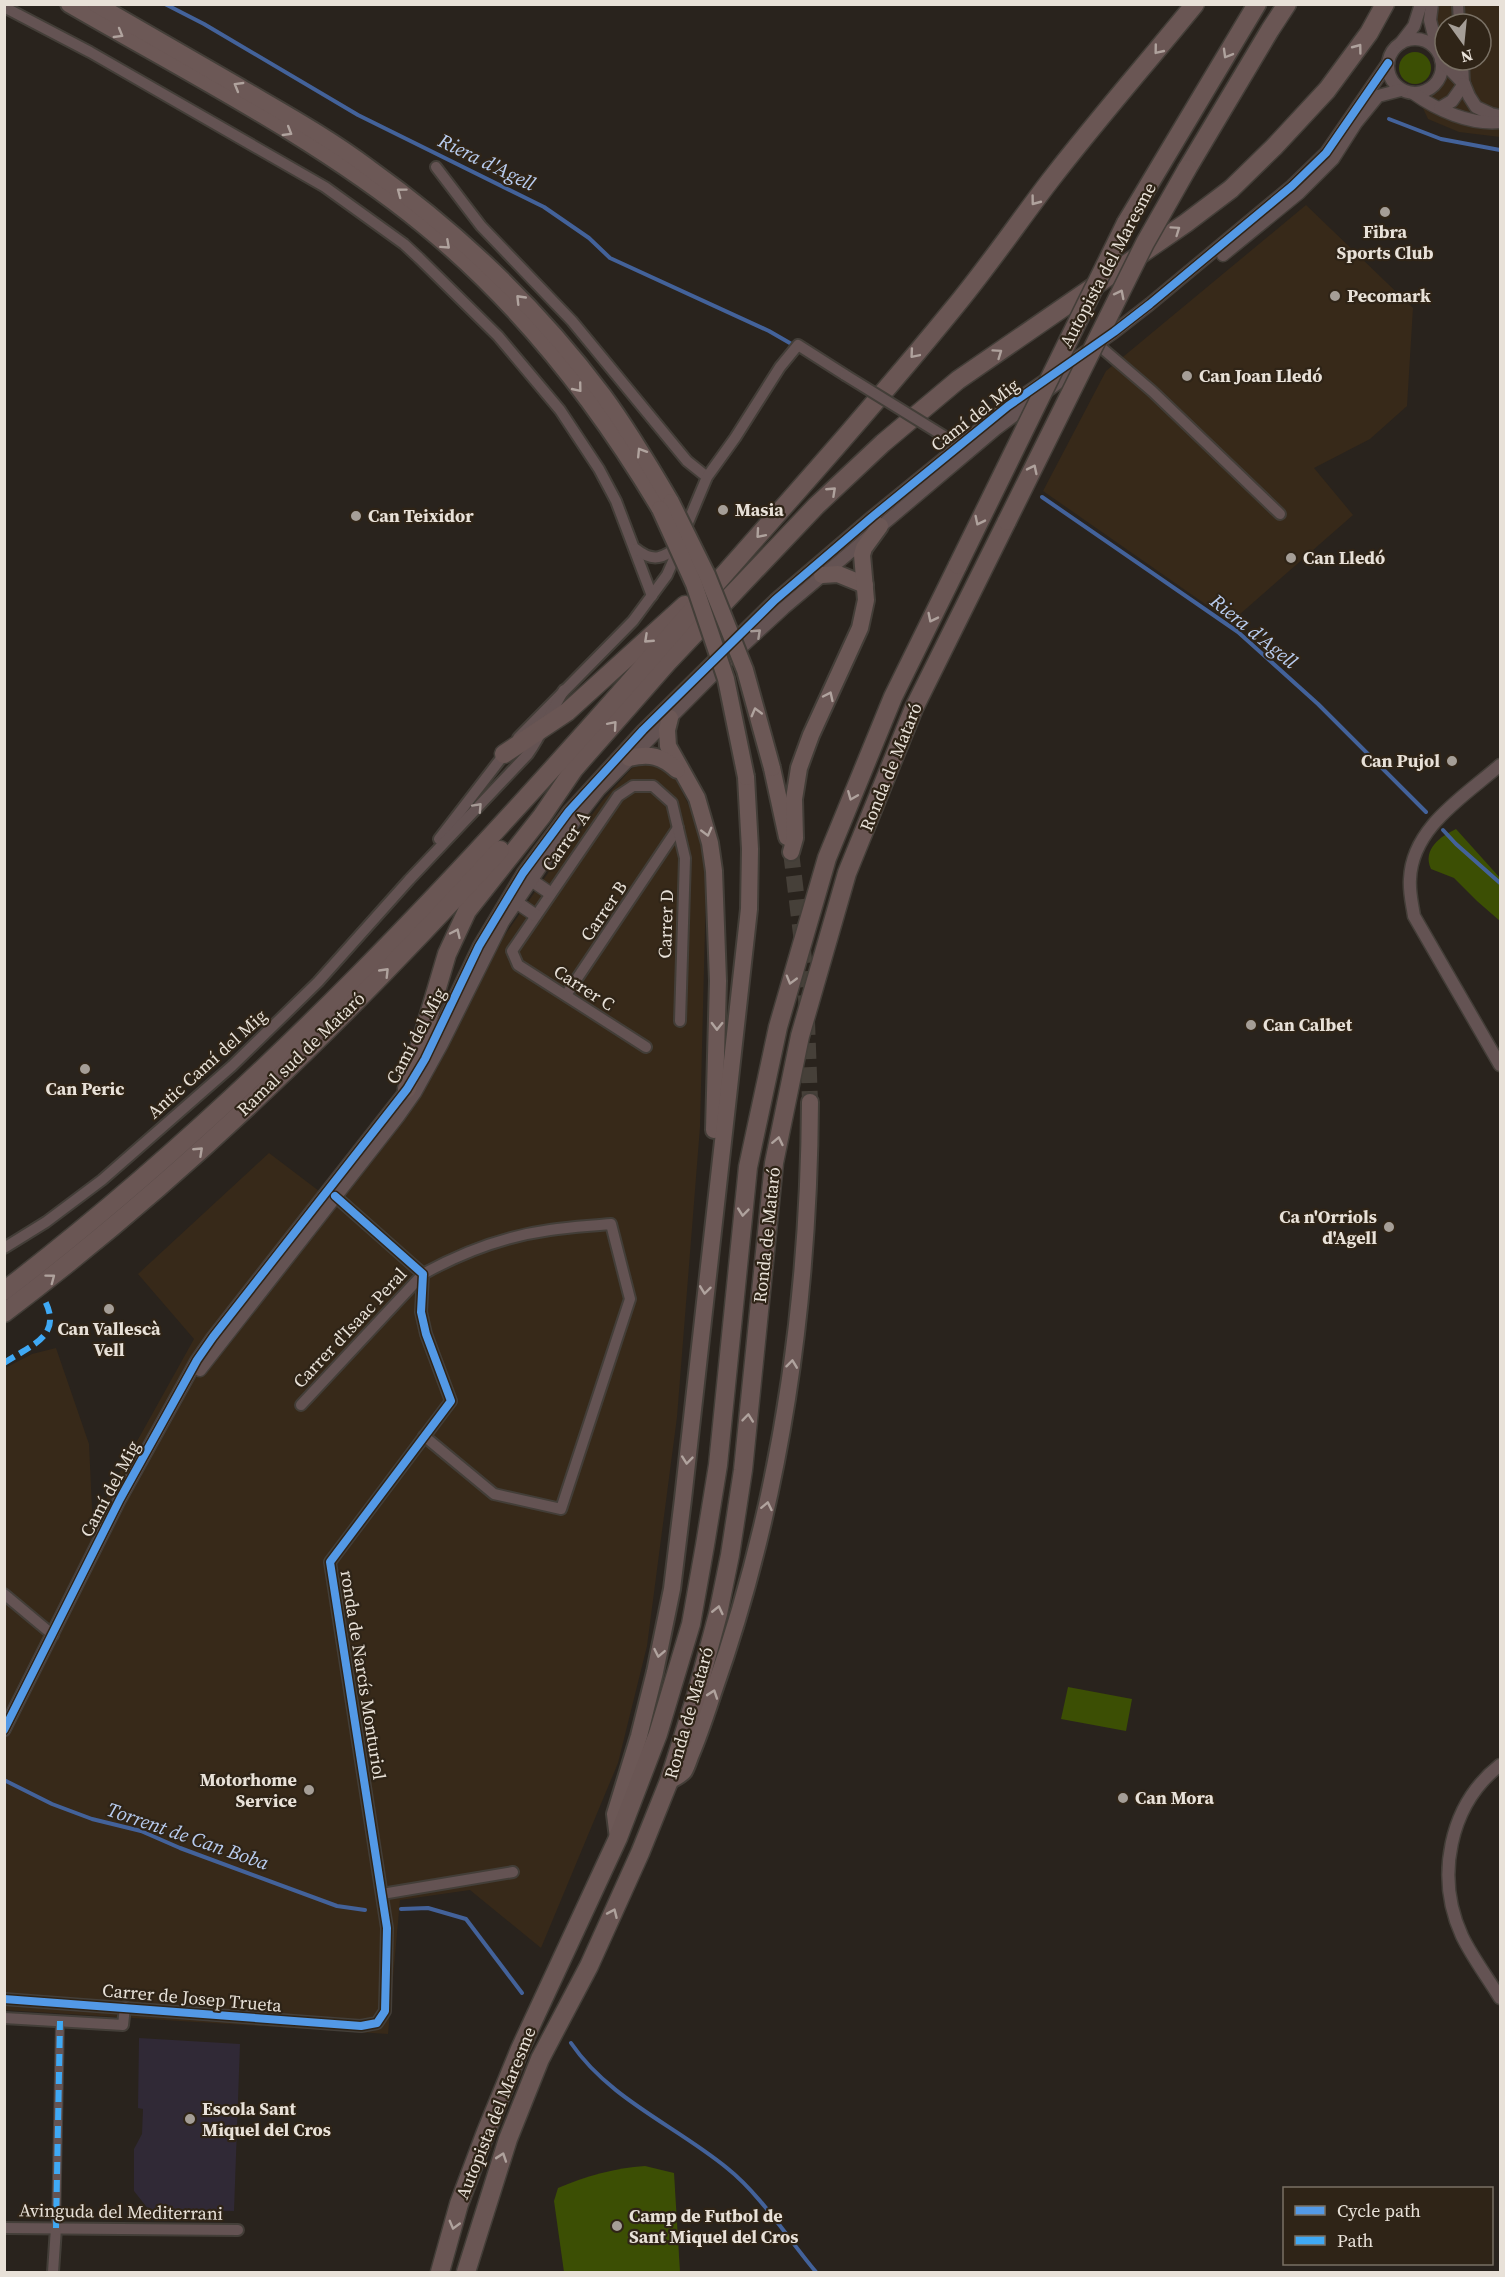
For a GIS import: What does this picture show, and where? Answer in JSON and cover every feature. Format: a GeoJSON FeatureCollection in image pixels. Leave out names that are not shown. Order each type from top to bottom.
{"type":"FeatureCollection","features":[{"type":"Feature","properties":{"kind":"highway"},"geometry":{"type":"LineString","coordinates":[[69,4],[298,138],[360,177],[423,225],[484,280],[538,338],[591,404],[665,506],[707,575],[745,670],[772,768],[791,852],[795,837],[794,799],[799,768],[811,735],[860,628],[866,600],[861,567],[862,555],[864,548],[880,526]]}},
{"type":"Feature","properties":{"kind":"highway"},"geometry":{"type":"LineString","coordinates":[[96,4],[300,122],[368,167],[433,216],[493,271],[550,330],[603,395],[638,447],[665,506],[726,679],[746,777],[750,849],[749,909],[672,1589],[639,1736],[615,1814],[618,1838]]}},
{"type":"Feature","properties":{"kind":"highway"},"geometry":{"type":"LineString","coordinates":[[4,1291],[53,1254],[157,1167],[231,1099],[344,988],[500,825],[613,702],[956,306],[1052,178],[1195,4]]}},
{"type":"Feature","properties":{"kind":"highway","name":"Autopista del Maresme"},"geometry":{"type":"LineString","coordinates":[[958,565],[1126,223],[1257,4]]}},
{"type":"Feature","properties":{"kind":"highway","name":"Autopista del Maresme"},"geometry":{"type":"LineString","coordinates":[[1007,521],[1145,243],[1287,4]]}},
{"type":"Feature","properties":{"kind":"highway"},"geometry":{"type":"LineString","coordinates":[[407,1089],[439,978],[460,924],[477,898],[542,816],[574,769],[667,663],[816,506],[883,443],[958,380],[1186,223],[1231,189],[1327,90],[1369,33],[1385,4]]}},
{"type":"Feature","properties":{"kind":"highway","name":"Ronda de Mataró"},"geometry":{"type":"LineString","coordinates":[[589,1966],[640,1853],[669,1781],[696,1696],[718,1614],[730,1556],[742,1470],[774,1163],[800,1036],[852,862],[914,708],[1007,521]]}},
{"type":"Feature","properties":{"kind":"highway"},"geometry":{"type":"LineString","coordinates":[[504,754],[579,703],[738,558]]}},
{"type":"Feature","properties":{"kind":"highway","name":"Ronda de Mataró"},"geometry":{"type":"LineString","coordinates":[[563,1957],[618,1838],[658,1734],[691,1624],[718,1465],[748,1167],[778,1027],[827,858],[893,697],[958,565]]}},
{"type":"Feature","properties":{"kind":"highway"},"geometry":{"type":"LineString","coordinates":[[822,575],[838,574],[865,585]]}},
{"type":"Feature","properties":{"kind":"highway"},"geometry":{"type":"LineString","coordinates":[[670,718],[667,730],[668,746],[697,798],[705,824],[714,871],[718,981],[713,1178],[717,1190]]}},
{"type":"Feature","properties":{"kind":"highway"},"geometry":{"type":"LineString","coordinates":[[630,758],[657,755],[667,760],[686,777]]}},
{"type":"Feature","properties":{"kind":"highway","name":"Ramal sud de Mataró"},"geometry":{"type":"LineString","coordinates":[[4,1313],[65,1268],[169,1178],[301,1056],[457,898],[574,769]]}},
{"type":"Feature","properties":{"kind":"highway"},"geometry":{"type":"LineString","coordinates":[[669,1781],[684,1771],[696,1743],[733,1638],[767,1510],[790,1377],[804,1254],[809,1182],[810,1102]]}},
{"type":"Feature","properties":{"kind":"highway","name":"Autopista del Maresme"},"geometry":{"type":"LineString","coordinates":[[440,2272],[459,2204],[486,2132],[520,2049],[563,1957]]}},
{"type":"Feature","properties":{"kind":"highway","name":"Autopista del Maresme"},"geometry":{"type":"LineString","coordinates":[[466,2272],[508,2139],[540,2060],[589,1966]]}},
{"type":"Feature","properties":{"kind":"street"},"geometry":{"type":"LineString","coordinates":[[1421,4],[1414,26],[1392,52],[1388,63],[1391,80],[1430,105],[1468,119],[1500,122]]}},
{"type":"Feature","properties":{"kind":"street"},"geometry":{"type":"LineString","coordinates":[[1432,4],[1430,20],[1433,31]]}},
{"type":"Feature","properties":{"kind":"street"},"geometry":{"type":"LineString","coordinates":[[4,7],[90,52],[325,187],[404,244],[498,336],[560,410],[599,469],[616,501],[652,596]]}},
{"type":"Feature","properties":{"kind":"street"},"geometry":{"type":"LineString","coordinates":[[1400,44],[1418,39],[1433,46]]}},
{"type":"Feature","properties":{"kind":"street","name":"Camí del Mig"},"geometry":{"type":"LineString","coordinates":[[178,1398],[335,1196],[364,1152],[402,1102],[472,960],[501,907],[523,873],[582,797],[643,730],[775,600],[958,445],[1008,406],[1114,332],[1293,186],[1326,153],[1388,63]]}},
{"type":"Feature","properties":{"kind":"street"},"geometry":{"type":"LineString","coordinates":[[1407,91],[1421,93],[1435,84],[1440,72]]}},
{"type":"Feature","properties":{"kind":"street"},"geometry":{"type":"LineString","coordinates":[[1453,72],[1464,84]]}},
{"type":"Feature","properties":{"kind":"street"},"geometry":{"type":"LineString","coordinates":[[1464,72],[1468,96],[1476,107],[1500,116]]}},
{"type":"Feature","properties":{"kind":"street"},"geometry":{"type":"LineString","coordinates":[[1440,108],[1452,101],[1464,84]]}},
{"type":"Feature","properties":{"kind":"street","name":"Camí del Mig"},"geometry":{"type":"LineString","coordinates":[[4,1730],[120,1499],[202,1353],[262,1274],[415,1093],[442,1044],[487,950],[516,902],[578,815],[599,790],[740,649],[822,575],[996,429],[1244,240],[1299,193],[1333,159],[1356,123],[1378,96],[1407,91]]}},
{"type":"Feature","properties":{"kind":"street"},"geometry":{"type":"LineString","coordinates":[[436,167],[481,226],[566,314],[687,461],[707,477]]}},
{"type":"Feature","properties":{"kind":"street","name":"Antic Camí del Mig"},"geometry":{"type":"LineString","coordinates":[[408,880],[504,754],[612,643],[652,596],[674,563],[690,514],[707,477],[780,367],[798,345],[958,445]]}},
{"type":"Feature","properties":{"kind":"street"},"geometry":{"type":"LineString","coordinates":[[1103,349],[1152,391],[1280,514]]}},
{"type":"Feature","properties":{"kind":"street","name":"Camí del Mig"},"geometry":{"type":"LineString","coordinates":[[958,445],[967,445],[996,429]]}},
{"type":"Feature","properties":{"kind":"street","name":"Camí del Mig"},"geometry":{"type":"LineString","coordinates":[[938,477],[956,454],[958,445]]}},
{"type":"Feature","properties":{"kind":"street"},"geometry":{"type":"LineString","coordinates":[[635,547],[645,557],[658,558],[670,554],[680,545]]}},
{"type":"Feature","properties":{"kind":"street","name":"Antic Camí del Mig"},"geometry":{"type":"LineString","coordinates":[[4,1248],[46,1222],[102,1180],[232,1066],[318,982],[408,880],[528,754],[564,690]]}},
{"type":"Feature","properties":{"kind":"street"},"geometry":{"type":"LineString","coordinates":[[1500,765],[1428,829],[1417,847],[1410,877],[1410,899],[1414,916],[1500,1065]]}},
{"type":"Feature","properties":{"kind":"street","name":"Carrer A"},"geometry":{"type":"LineString","coordinates":[[512,951],[618,796],[633,786],[653,786],[672,803],[678,828]]}},
{"type":"Feature","properties":{"kind":"street","name":"Camí del Mig"},"geometry":{"type":"LineString","coordinates":[[531,880],[528,874],[577,810],[582,797]]}},
{"type":"Feature","properties":{"kind":"street","name":"Carrer B"},"geometry":{"type":"LineString","coordinates":[[566,995],[678,828]]}},
{"type":"Feature","properties":{"kind":"street","name":"Carrer D"},"geometry":{"type":"LineString","coordinates":[[678,828],[684,858],[680,1021]]}},
{"type":"Feature","properties":{"kind":"street"},"geometry":{"type":"LineString","coordinates":[[668,845],[683,850]]}},
{"type":"Feature","properties":{"kind":"street"},"geometry":{"type":"LineString","coordinates":[[531,880],[550,893]]}},
{"type":"Feature","properties":{"kind":"street"},"geometry":{"type":"LineString","coordinates":[[516,902],[535,915]]}},
{"type":"Feature","properties":{"kind":"street","name":"Camí del Mig"},"geometry":{"type":"LineString","coordinates":[[472,960],[485,944],[509,905],[516,902]]}},
{"type":"Feature","properties":{"kind":"street","name":"Carrer C"},"geometry":{"type":"LineString","coordinates":[[512,951],[518,965],[646,1047]]}},
{"type":"Feature","properties":{"kind":"street"},"geometry":{"type":"LineString","coordinates":[[335,1196],[423,1274]]}},
{"type":"Feature","properties":{"kind":"street","name":"Camí del Mig"},"geometry":{"type":"LineString","coordinates":[[262,1274],[282,1255],[326,1200],[335,1196]]}},
{"type":"Feature","properties":{"kind":"street","name":"Carrer d'Isaac Peral"},"geometry":{"type":"LineString","coordinates":[[301,1405],[423,1274],[445,1262],[489,1245],[548,1230],[611,1224],[630,1299],[561,1509],[494,1494],[424,1436]]}},
{"type":"Feature","properties":{"kind":"street","name":"ronda de Narcís Monturiol"},"geometry":{"type":"LineString","coordinates":[[378,2023],[385,2011],[387,1928],[330,1562],[451,1401],[426,1334],[421,1312],[423,1274]]}},
{"type":"Feature","properties":{"kind":"street"},"geometry":{"type":"LineString","coordinates":[[4,1594],[53,1635]]}},
{"type":"Feature","properties":{"kind":"street"},"geometry":{"type":"LineString","coordinates":[[1500,1765],[1479,1787],[1463,1810],[1453,1835],[1448,1860],[1448,1887],[1453,1912],[1462,1936],[1500,1998]]}},
{"type":"Feature","properties":{"kind":"street"},"geometry":{"type":"LineString","coordinates":[[382,1894],[513,1872]]}},
{"type":"Feature","properties":{"kind":"street","name":"Carrer de Josep Trueta"},"geometry":{"type":"LineString","coordinates":[[4,1999],[362,2026],[378,2023]]}},
{"type":"Feature","properties":{"kind":"street"},"geometry":{"type":"LineString","coordinates":[[4,2018],[123,2025],[125,2007]]}},
{"type":"Feature","properties":{"kind":"street"},"geometry":{"type":"LineString","coordinates":[[53,2272],[60,2021]]}},
{"type":"Feature","properties":{"kind":"street","name":"Avinguda del Mediterrani"},"geometry":{"type":"LineString","coordinates":[[4,2228],[238,2230]]}},
{"type":"Feature","properties":{"kind":"shaded area"},"geometry":{"type":"Polygon","coordinates":[[[1438,5],[1500,5],[1500,137],[1459,132],[1428,119],[1422,106],[1447,77],[1447,72],[1493,72],[1493,12],[1437,12],[1438,5]]]}},
{"type":"Feature","properties":{"kind":"shaded area"},"geometry":{"type":"Polygon","coordinates":[[[1306,205],[1413,308],[1407,406],[1370,439],[1314,468],[1353,515],[1231,622],[1043,491],[1106,371],[1306,205]]]}},
{"type":"Feature","properties":{"kind":"shaded area"},"geometry":{"type":"Polygon","coordinates":[[[648,763],[664,765],[675,777],[691,810],[702,850],[706,888],[700,1127],[677,1417],[647,1646],[618,1763],[541,1948],[470,1890],[400,1900],[388,2034],[5,2010],[5,1368],[32,1354],[56,1348],[89,1444],[93,1529],[111,1488],[194,1339],[138,1274],[269,1153],[319,1191],[371,1127],[548,873],[603,800],[632,768],[648,763]]]}},
{"type":"Feature","properties":{"kind":"shaded area","name":"Escola Sant Miquel del Cros"},"geometry":{"type":"Polygon","coordinates":[[[139,2038],[240,2044],[234,2211],[149,2210],[134,2191],[134,2149],[142,2134],[143,2109],[138,2108],[139,2038]]]}},
{"type":"Feature","properties":{"kind":"green space"},"geometry":{"type":"Polygon","coordinates":[[[1415,52],[1426,57],[1431,68],[1426,79],[1415,84],[1404,79],[1399,68],[1404,57],[1415,52]]]}},
{"type":"Feature","properties":{"kind":"green space"},"geometry":{"type":"Polygon","coordinates":[[[1456,829],[1500,878],[1500,921],[1454,878],[1431,869],[1429,855],[1434,844],[1444,835],[1456,829]]]}},
{"type":"Feature","properties":{"kind":"green space"},"geometry":{"type":"Polygon","coordinates":[[[1068,1687],[1132,1699],[1126,1731],[1061,1719],[1068,1687]]]}},
{"type":"Feature","properties":{"kind":"green space","name":"Camp de Futbol de Sant Miquel del Cros"},"geometry":{"type":"Polygon","coordinates":[[[645,2166],[674,2173],[680,2272],[564,2272],[554,2201],[558,2188],[601,2173],[645,2166]]]}},
{"type":"Feature","properties":{"kind":"waterway","name":"Riera d'Agell"},"geometry":{"type":"LineString","coordinates":[[165,4],[204,24],[358,115],[544,207],[589,238],[610,258],[769,331],[795,346]]}},
{"type":"Feature","properties":{"kind":"waterway"},"geometry":{"type":"LineString","coordinates":[[1389,119],[1441,139],[1500,150]]}},
{"type":"Feature","properties":{"kind":"waterway","name":"Riera d'Agell"},"geometry":{"type":"LineString","coordinates":[[1042,497],[1238,632],[1318,704],[1426,812]]}},
{"type":"Feature","properties":{"kind":"waterway","name":"Riera d'Agell"},"geometry":{"type":"LineString","coordinates":[[1443,830],[1500,883]]}},
{"type":"Feature","properties":{"kind":"waterway","name":"Torrent de Can Boba"},"geometry":{"type":"LineString","coordinates":[[4,1780],[52,1804],[92,1819],[141,1831],[180,1848],[337,1906],[365,1910]]}},
{"type":"Feature","properties":{"kind":"waterway","name":"Torrent de Can Boba"},"geometry":{"type":"LineString","coordinates":[[401,1909],[428,1908],[466,1919],[522,1993]]}},
{"type":"Feature","properties":{"kind":"waterway","name":"Torrent de Can Boba"},"geometry":{"type":"LineString","coordinates":[[571,2043],[604,2080],[644,2111],[707,2153],[739,2179],[763,2204],[816,2272]]}},
{"type":"Feature","properties":{"kind":"tunnel"},"geometry":{"type":"LineString","coordinates":[[791,852],[805,967],[810,1102]]}},
{"type":"Feature","properties":{"kind":"marked path"},"geometry":{"type":"LineString","coordinates":[[4,1363],[34,1345],[47,1331],[50,1322],[44,1299]]}},
{"type":"Feature","properties":{"kind":"marked path"},"geometry":{"type":"LineString","coordinates":[[56,2228],[60,2021]]}},
{"type":"Feature","properties":{"kind":"cycle path"},"geometry":{"type":"LineString","coordinates":[[4,1730],[120,1499],[197,1360],[407,1089],[425,1059],[479,946],[523,873],[569,811],[643,730],[775,600],[1008,406],[1114,332],[1292,186],[1326,153],[1388,63]]}},
{"type":"Feature","properties":{"kind":"cycle path"},"geometry":{"type":"LineString","coordinates":[[4,1999],[361,2026],[377,2023],[385,2011],[387,1928],[330,1562],[451,1401],[426,1334],[421,1312],[423,1274],[335,1196]]}},
{"type":"Feature","properties":{"kind":"place","name":"Fibra Sports Club"},"geometry":{"type":"Point","coordinates":[1385,212]}},
{"type":"Feature","properties":{"kind":"place","name":"Pecomark"},"geometry":{"type":"Point","coordinates":[1335,296]}},
{"type":"Feature","properties":{"kind":"place","name":"Can Joan Lledó"},"geometry":{"type":"Point","coordinates":[1187,376]}},
{"type":"Feature","properties":{"kind":"place","name":"Masia"},"geometry":{"type":"Point","coordinates":[723,510]}},
{"type":"Feature","properties":{"kind":"place","name":"Can Teixidor"},"geometry":{"type":"Point","coordinates":[356,516]}},
{"type":"Feature","properties":{"kind":"place","name":"Can Lledó"},"geometry":{"type":"Point","coordinates":[1291,558]}},
{"type":"Feature","properties":{"kind":"place","name":"Can Pujol"},"geometry":{"type":"Point","coordinates":[1452,761]}},
{"type":"Feature","properties":{"kind":"place","name":"Can Calbet"},"geometry":{"type":"Point","coordinates":[1251,1025]}},
{"type":"Feature","properties":{"kind":"place","name":"Can Peric"},"geometry":{"type":"Point","coordinates":[85,1069]}},
{"type":"Feature","properties":{"kind":"place","name":"Ca n'Orriols d'Agell"},"geometry":{"type":"Point","coordinates":[1389,1227]}},
{"type":"Feature","properties":{"kind":"place","name":"Can Vallescà Vell"},"geometry":{"type":"Point","coordinates":[109,1309]}},
{"type":"Feature","properties":{"kind":"place","name":"Motorhome Service"},"geometry":{"type":"Point","coordinates":[309,1790]}},
{"type":"Feature","properties":{"kind":"place","name":"Can Mora"},"geometry":{"type":"Point","coordinates":[1123,1798]}},
{"type":"Feature","properties":{"kind":"place","name":"Escola Sant Miquel del Cros"},"geometry":{"type":"Point","coordinates":[190,2119]}},
{"type":"Feature","properties":{"kind":"place","name":"Camp de Futbol de Sant Miquel del Cros"},"geometry":{"type":"Point","coordinates":[617,2226]}}]}
